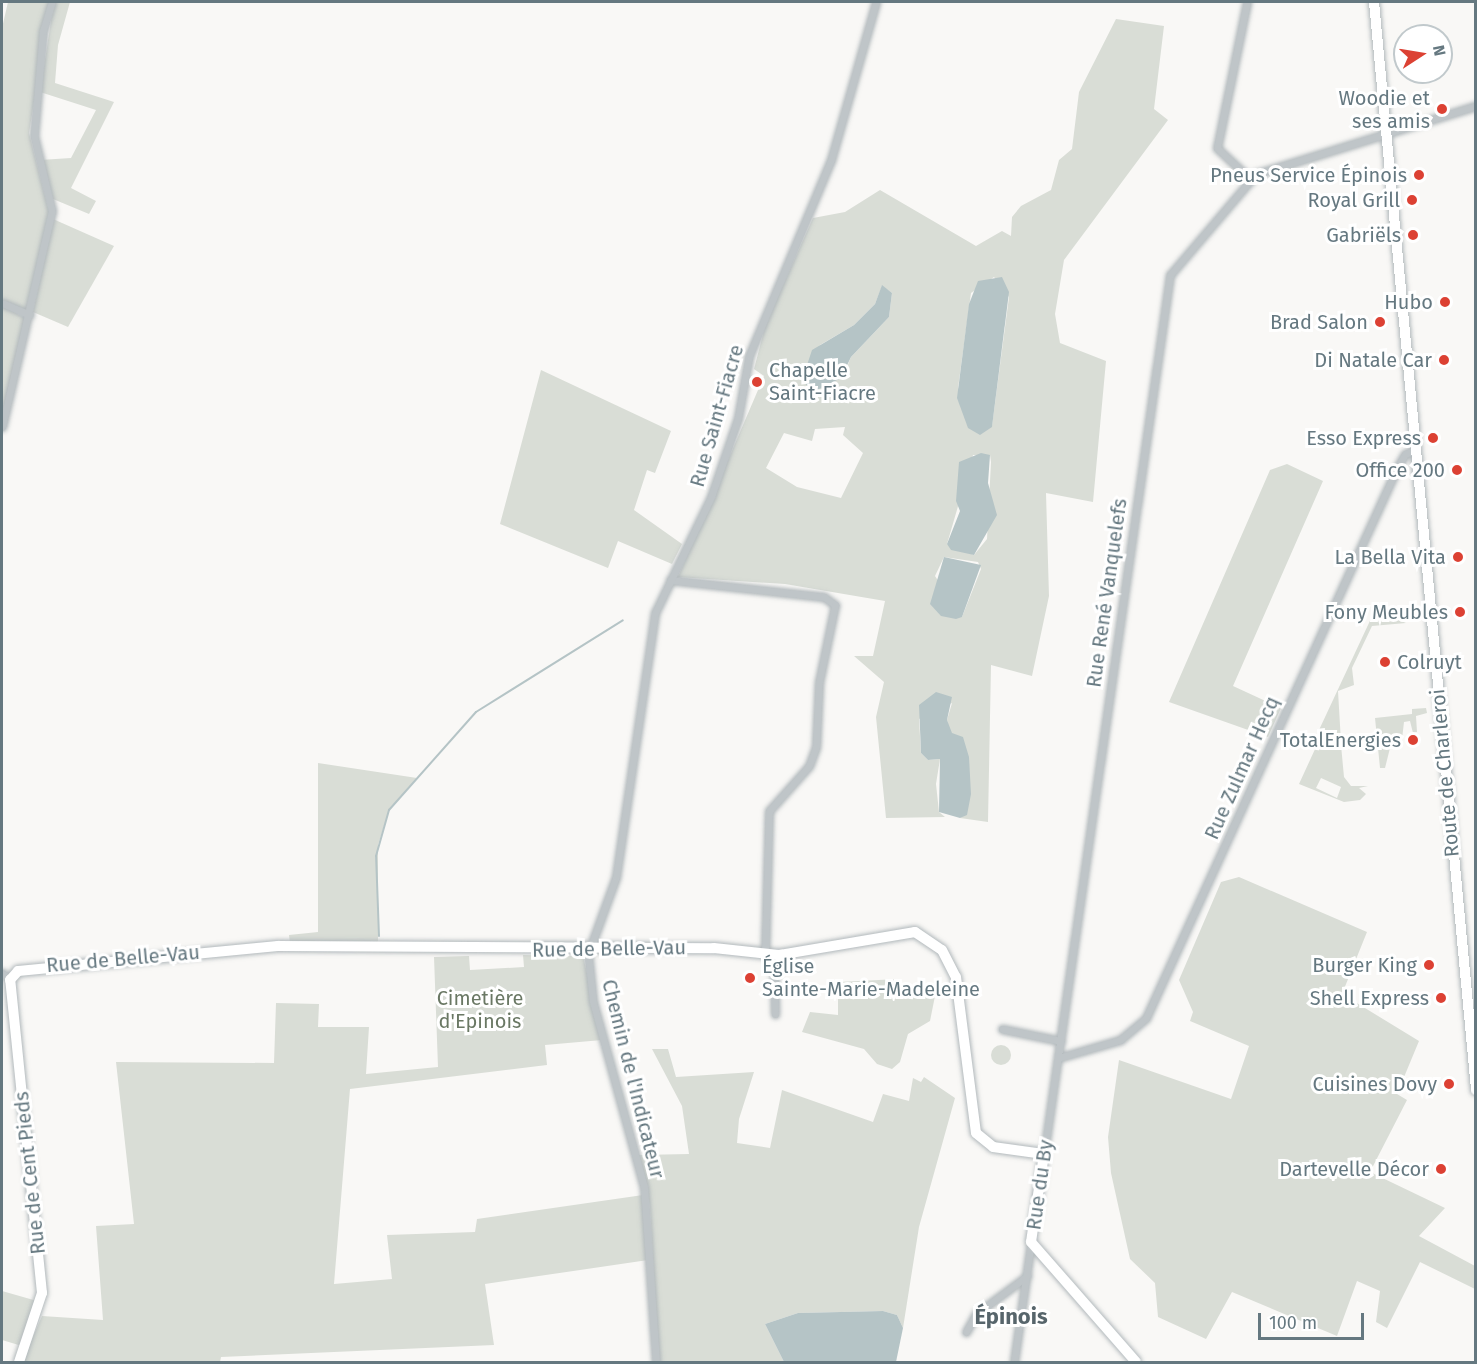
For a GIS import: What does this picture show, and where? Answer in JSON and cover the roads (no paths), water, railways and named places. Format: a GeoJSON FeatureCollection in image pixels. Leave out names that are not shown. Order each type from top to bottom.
{"type":"FeatureCollection","features":[{"type":"Feature","properties":{"kind":"street"},"geometry":{"type":"LineString","coordinates":[[2,427],[30,315],[52,211],[34,136],[43,31],[52,2]]}},
{"type":"Feature","properties":{"kind":"street","name":"Rue Saint-Fiacre"},"geometry":{"type":"LineString","coordinates":[[592,949],[619,858],[650,631],[670,580],[711,497],[738,418],[749,356],[831,160],[876,2]]}},
{"type":"Feature","properties":{"kind":"street"},"geometry":{"type":"LineString","coordinates":[[1247,2],[1217,148],[1250,179],[1386,133],[1476,106]]}},
{"type":"Feature","properties":{"kind":"street","name":"Route de Charleroi"},"geometry":{"type":"LineString","coordinates":[[1374,2],[1476,1090]]}},
{"type":"Feature","properties":{"kind":"street","name":"Rue René Vanquelefs"},"geometry":{"type":"LineString","coordinates":[[1061,1041],[1166,285],[1179,260],[1250,179]]}},
{"type":"Feature","properties":{"kind":"street"},"geometry":{"type":"LineString","coordinates":[[2,303],[30,315]]}},
{"type":"Feature","properties":{"kind":"street","name":"Rue Zulmar Hecq"},"geometry":{"type":"LineString","coordinates":[[1058,1058],[1120,1040],[1146,1018],[1396,468],[1405,454],[1416,450]]}},
{"type":"Feature","properties":{"kind":"street"},"geometry":{"type":"LineString","coordinates":[[670,580],[824,597],[835,605],[819,682],[816,747],[809,766],[769,811],[769,954],[775,1014]]}},
{"type":"Feature","properties":{"kind":"street","name":"Rue de Belle-Vau"},"geometry":{"type":"LineString","coordinates":[[6,977],[18,971],[48,965],[278,946],[592,949],[769,954],[907,932],[927,937],[942,950],[956,977],[976,1133],[993,1147],[1044,1154]]}},
{"type":"Feature","properties":{"kind":"street","name":"Chemin de l'Indicateur"},"geometry":{"type":"LineString","coordinates":[[592,949],[593,1002],[644,1187],[656,1362]]}},
{"type":"Feature","properties":{"kind":"street","name":"Rue de Cent Pieds"},"geometry":{"type":"LineString","coordinates":[[6,977],[42,1293],[19,1362]]}},
{"type":"Feature","properties":{"kind":"street"},"geometry":{"type":"LineString","coordinates":[[1002,1029],[1061,1041]]}},
{"type":"Feature","properties":{"kind":"street","name":"Rue du By"},"geometry":{"type":"LineString","coordinates":[[1061,1041],[1031,1242],[1136,1362]]}},
{"type":"Feature","properties":{"kind":"street"},"geometry":{"type":"LineString","coordinates":[[1014,1362],[1031,1242]]}},
{"type":"Feature","properties":{"kind":"street"},"geometry":{"type":"LineString","coordinates":[[966,1332],[976,1314],[1027,1276]]}},
{"type":"Feature","properties":{"kind":"waterway"},"geometry":{"type":"LineString","coordinates":[[379,936],[376,856],[389,810],[476,712],[623,620]]}},
{"type":"Feature","properties":{"kind":"place","name":"Woodie et ses amis"},"geometry":{"type":"Point","coordinates":[1442,109]}},
{"type":"Feature","properties":{"kind":"place","name":"Pneus Service Épinois"},"geometry":{"type":"Point","coordinates":[1419,175]}},
{"type":"Feature","properties":{"kind":"place","name":"Royal Grill"},"geometry":{"type":"Point","coordinates":[1412,200]}},
{"type":"Feature","properties":{"kind":"place","name":"Gabriëls"},"geometry":{"type":"Point","coordinates":[1413,235]}},
{"type":"Feature","properties":{"kind":"place","name":"Hubo"},"geometry":{"type":"Point","coordinates":[1445,302]}},
{"type":"Feature","properties":{"kind":"place","name":"Brad Salon"},"geometry":{"type":"Point","coordinates":[1380,322]}},
{"type":"Feature","properties":{"kind":"place","name":"Di Natale Car"},"geometry":{"type":"Point","coordinates":[1444,360]}},
{"type":"Feature","properties":{"kind":"place","name":"Chapelle Saint-Fiacre"},"geometry":{"type":"Point","coordinates":[757,382]}},
{"type":"Feature","properties":{"kind":"place","name":"Esso Express"},"geometry":{"type":"Point","coordinates":[1433,438]}},
{"type":"Feature","properties":{"kind":"place","name":"Office 200"},"geometry":{"type":"Point","coordinates":[1457,470]}},
{"type":"Feature","properties":{"kind":"place","name":"La Bella Vita"},"geometry":{"type":"Point","coordinates":[1458,557]}},
{"type":"Feature","properties":{"kind":"place","name":"Fony Meubles"},"geometry":{"type":"Point","coordinates":[1460,612]}},
{"type":"Feature","properties":{"kind":"place","name":"Colruyt"},"geometry":{"type":"Point","coordinates":[1385,662]}},
{"type":"Feature","properties":{"kind":"place","name":"TotalEnergies"},"geometry":{"type":"Point","coordinates":[1413,740]}},
{"type":"Feature","properties":{"kind":"place","name":"Burger King"},"geometry":{"type":"Point","coordinates":[1429,965]}},
{"type":"Feature","properties":{"kind":"place","name":"Église Sainte-Marie-Madeleine"},"geometry":{"type":"Point","coordinates":[750,978]}},
{"type":"Feature","properties":{"kind":"place","name":"Shell Express"},"geometry":{"type":"Point","coordinates":[1441,998]}},
{"type":"Feature","properties":{"kind":"place","name":"Cuisines Dovy"},"geometry":{"type":"Point","coordinates":[1449,1084]}},
{"type":"Feature","properties":{"kind":"place","name":"Dartevelle Décor"},"geometry":{"type":"Point","coordinates":[1441,1169]}},
{"type":"Feature","properties":{"kind":"district","name":"Épinois"},"geometry":{"type":"Point","coordinates":[1011,1317]}},
{"type":"Feature","properties":{"kind":"park label","name":"Cimetière d'Epinois"},"geometry":{"type":"Point","coordinates":[480,1010]}}]}
